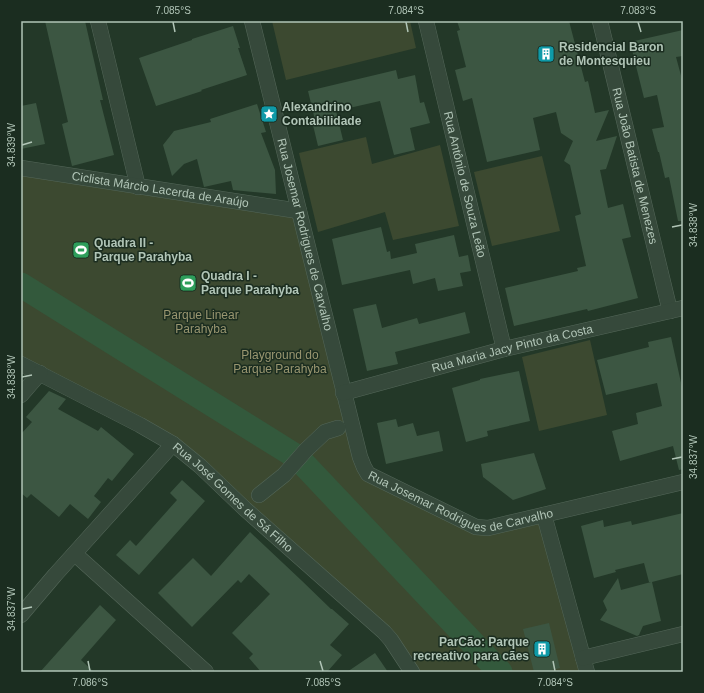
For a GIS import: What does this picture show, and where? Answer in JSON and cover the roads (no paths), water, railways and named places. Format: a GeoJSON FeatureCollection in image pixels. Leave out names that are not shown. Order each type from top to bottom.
{"type":"FeatureCollection","features":[{"type":"Feature","properties":{"kind":"street"},"geometry":{"type":"LineString","coordinates":[[98,21],[138,187]]}},
{"type":"Feature","properties":{"kind":"street","name":"Rua Josemar Rodrigues de Carvalho"},"geometry":{"type":"LineString","coordinates":[[252,21],[343,394],[360,457],[366,471],[371,476],[476,527],[488,528],[683,482]]}},
{"type":"Feature","properties":{"kind":"street","name":"Rua Antônio de Souza Leão"},"geometry":{"type":"LineString","coordinates":[[426,21],[504,349]]}},
{"type":"Feature","properties":{"kind":"street","name":"Rua João Batista de Menezes"},"geometry":{"type":"LineString","coordinates":[[600,21],[676,310]]}},
{"type":"Feature","properties":{"kind":"street","name":"Ciclista Márcio Lacerda de Araújo"},"geometry":{"type":"LineString","coordinates":[[21,168],[299,211]]}},
{"type":"Feature","properties":{"kind":"street","name":"Rua Maria Jacy Pinto da Costa"},"geometry":{"type":"LineString","coordinates":[[343,394],[504,349],[676,310]]}},
{"type":"Feature","properties":{"kind":"street","name":"Rua José Gomes de Sá Filho"},"geometry":{"type":"LineString","coordinates":[[21,364],[140,425],[173,444],[200,466],[245,509],[384,632],[412,672]]}},
{"type":"Feature","properties":{"kind":"street"},"geometry":{"type":"LineString","coordinates":[[21,395],[40,373]]}},
{"type":"Feature","properties":{"kind":"street"},"geometry":{"type":"LineString","coordinates":[[260,495],[284,475],[306,450],[325,432],[338,428]]}},
{"type":"Feature","properties":{"kind":"street"},"geometry":{"type":"LineString","coordinates":[[21,615],[173,444]]}},
{"type":"Feature","properties":{"kind":"street"},"geometry":{"type":"LineString","coordinates":[[544,515],[585,665],[683,634]]}},
{"type":"Feature","properties":{"kind":"street"},"geometry":{"type":"LineString","coordinates":[[75,554],[206,672]]}},
{"type":"Feature","properties":{"kind":"waterway"},"geometry":{"type":"LineString","coordinates":[[21,285],[297,457],[500,672]]}},
{"type":"Feature","properties":{"kind":"place","name":"Residencial Baron de Montesquieu"},"geometry":{"type":"Point","coordinates":[546,54]}},
{"type":"Feature","properties":{"kind":"place","name":"Alexandrino Contabilidade"},"geometry":{"type":"Point","coordinates":[269,114]}},
{"type":"Feature","properties":{"kind":"place","name":"Quadra II - Parque Parahyba"},"geometry":{"type":"Point","coordinates":[81,250]}},
{"type":"Feature","properties":{"kind":"place","name":"Quadra I - Parque Parahyba"},"geometry":{"type":"Point","coordinates":[188,283]}},
{"type":"Feature","properties":{"kind":"place","name":"ParCão: Parque recreativo para cães"},"geometry":{"type":"Point","coordinates":[542,649]}},
{"type":"Feature","properties":{"kind":"park label","name":"Parque Linear Parahyba"},"geometry":{"type":"Point","coordinates":[201,322]}},
{"type":"Feature","properties":{"kind":"park label","name":"Playground do Parque Parahyba"},"geometry":{"type":"Point","coordinates":[280,362]}}]}
